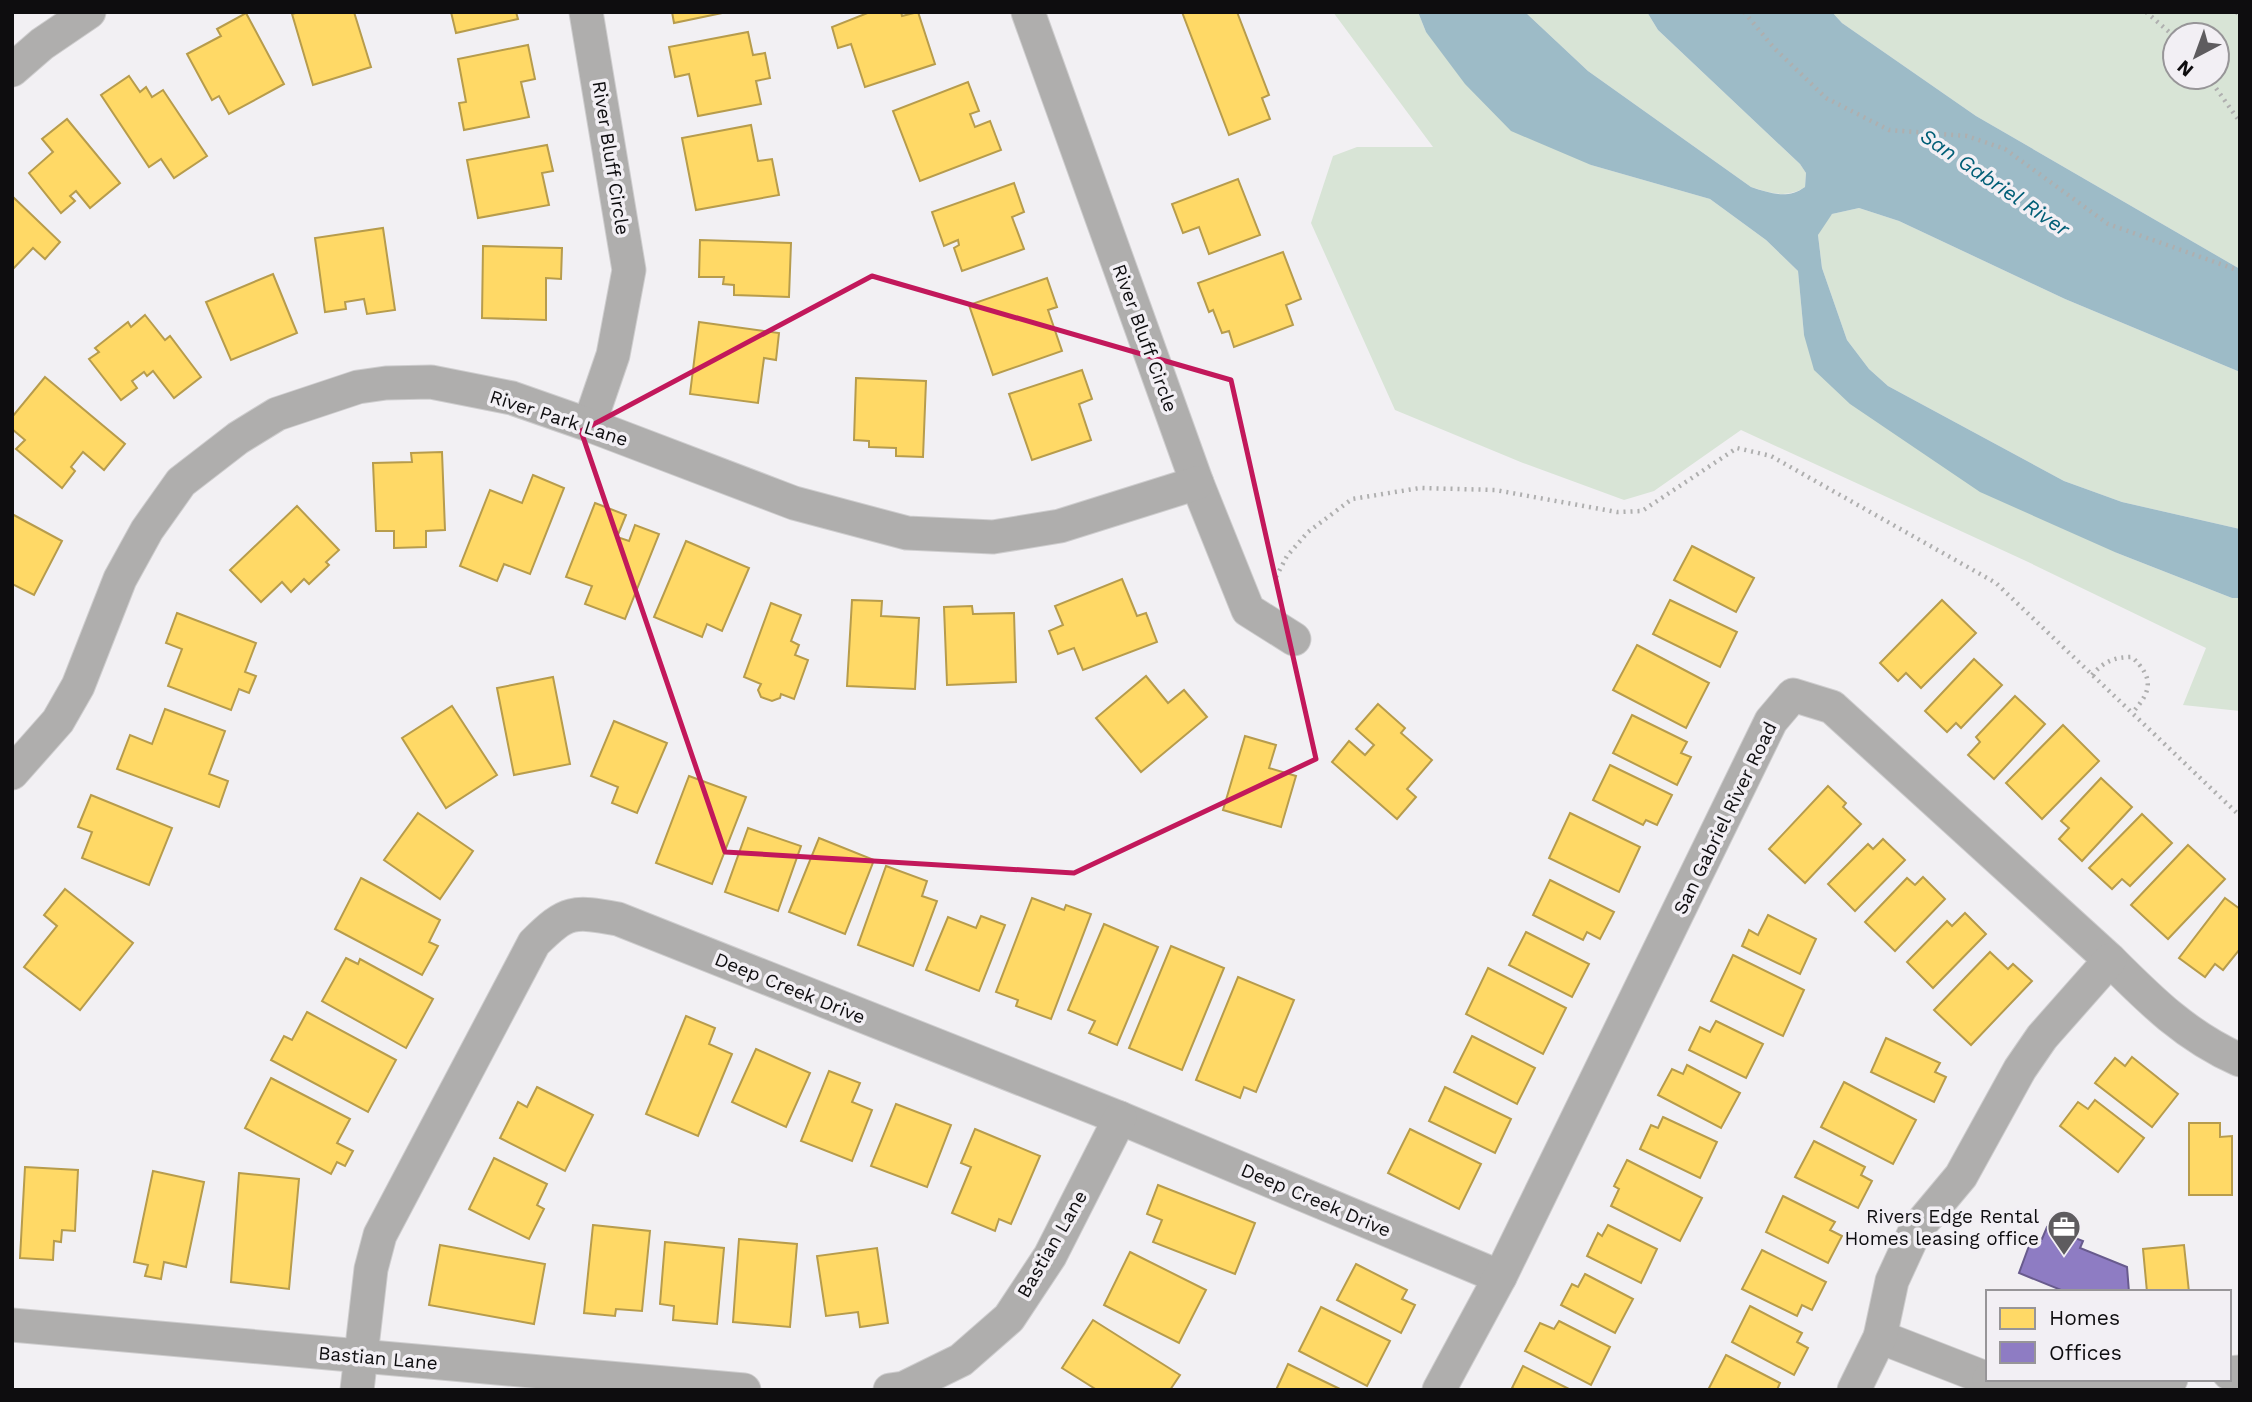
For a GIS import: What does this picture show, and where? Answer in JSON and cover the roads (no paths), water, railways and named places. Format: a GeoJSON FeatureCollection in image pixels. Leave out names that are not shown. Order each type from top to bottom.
{"type":"FeatureCollection","features":[{"type":"Feature","properties":{"kind":"street"},"geometry":{"type":"LineString","coordinates":[[12,70],[42,44],[89,12]]}},
{"type":"Feature","properties":{"kind":"street","name":"River Bluff Circle"},"geometry":{"type":"LineString","coordinates":[[586,12],[629,270],[613,355],[589,425]]}},
{"type":"Feature","properties":{"kind":"street","name":"River Bluff Circle"},"geometry":{"type":"LineString","coordinates":[[1028,12],[1197,483],[1248,610],[1294,639]]}},
{"type":"Feature","properties":{"kind":"street","name":"River Park Lane"},"geometry":{"type":"LineString","coordinates":[[12,773],[58,721],[78,686],[120,579],[147,530],[178,486],[238,438],[277,414],[358,387],[431,382],[512,398],[794,503],[907,533],[993,537],[1060,526],[1197,483]]}},
{"type":"Feature","properties":{"kind":"street","name":"San Gabriel River Road"},"geometry":{"type":"LineString","coordinates":[[1439,1390],[1500,1277],[1771,721],[1793,695],[1832,707],[2144,994],[2197,1038],[2240,1060]]}},
{"type":"Feature","properties":{"kind":"street","name":"Deep Creek Drive"},"geometry":{"type":"LineString","coordinates":[[357,1390],[371,1269],[380,1235],[534,943],[550,926],[567,914],[589,914],[618,919],[1120,1118],[1500,1277]]}},
{"type":"Feature","properties":{"kind":"street"},"geometry":{"type":"LineString","coordinates":[[1854,1390],[1880,1337],[1892,1281],[1915,1231],[1961,1176],[2042,1037],[2110,960]]}},
{"type":"Feature","properties":{"kind":"street","name":"Bastian Lane"},"geometry":{"type":"LineString","coordinates":[[890,1390],[904,1388],[961,1360],[1009,1318],[1050,1256],[1120,1118]]}},
{"type":"Feature","properties":{"kind":"street","name":"Bastian Lane"},"geometry":{"type":"LineString","coordinates":[[12,1325],[744,1390]]}},
{"type":"Feature","properties":{"kind":"street"},"geometry":{"type":"LineString","coordinates":[[1880,1337],[1986,1378]]}},
{"type":"Feature","properties":{"kind":"street"},"geometry":{"type":"LineString","coordinates":[[1993,1381],[2003,1385],[2085,1388],[2152,1381]]}},
{"type":"Feature","properties":{"kind":"water","name":"San Gabriel River"},"geometry":{"type":"Polygon","coordinates":[[[1418,12],[1525,12],[1588,71],[1751,187],[1785,194],[1805,187],[1806,173],[1800,164],[1658,30],[1647,12],[1832,12],[1842,23],[1976,116],[2240,269],[2240,372],[2065,299],[1899,221],[1859,208],[1832,214],[1818,235],[1822,268],[1847,340],[1869,369],[1888,386],[2064,481],[2122,502],[2240,529],[2240,598],[2232,598],[2117,553],[1980,492],[1850,404],[1814,370],[1804,335],[1798,271],[1766,240],[1710,199],[1591,165],[1511,131],[1465,84],[1426,32],[1418,12]]]}},
{"type":"Feature","properties":{"kind":"place","name":"Rivers Edge Rental Homes leasing office"},"geometry":{"type":"Point","coordinates":[2064,1257]}}]}
